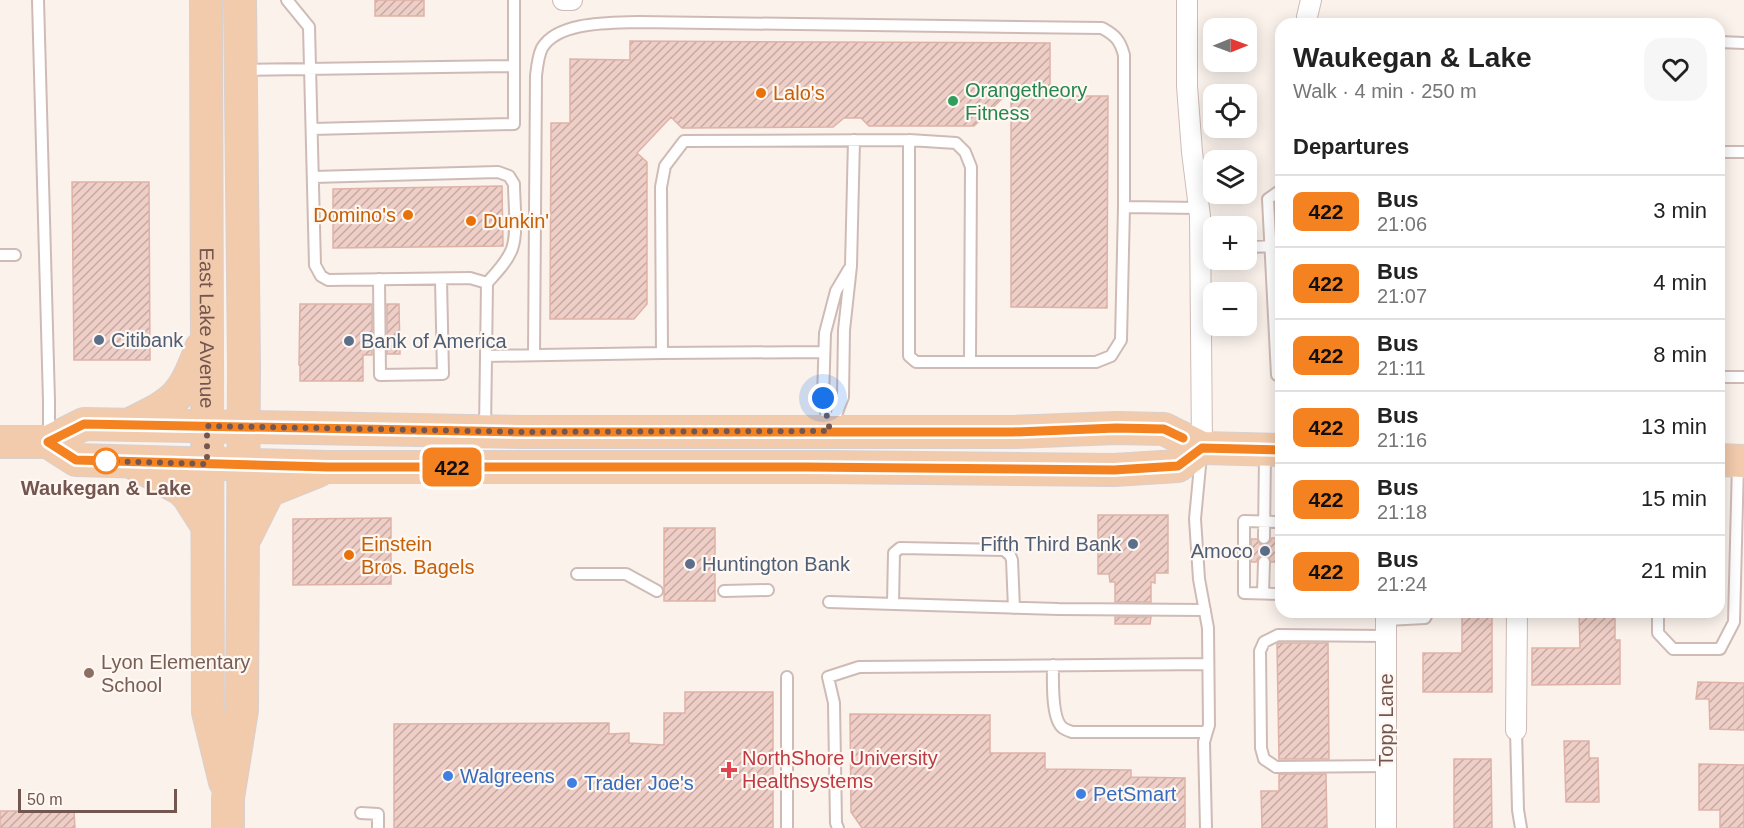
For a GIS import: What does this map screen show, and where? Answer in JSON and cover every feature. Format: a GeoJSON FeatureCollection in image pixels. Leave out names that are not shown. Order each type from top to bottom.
{"type":"FeatureCollection","features":[{"type":"Feature","properties":{"kind":"main road","name":"East Lake Avenue"},"geometry":{"type":"LineString","coordinates":[[206,0],[208,712],[228,813]]}},
{"type":"Feature","properties":{"kind":"main road","name":"East Lake Avenue"},"geometry":{"type":"LineString","coordinates":[[228,813],[242,710],[244,365],[240,0]]}},
{"type":"Feature","properties":{"kind":"main road"},"geometry":{"type":"LineString","coordinates":[[128,425],[165,406],[184,389],[207,333]]}},
{"type":"Feature","properties":{"kind":"main road"},"geometry":{"type":"LineString","coordinates":[[244,365],[266,402],[273,407],[331,429]]}},
{"type":"Feature","properties":{"kind":"main road"},"geometry":{"type":"LineString","coordinates":[[0,442],[48,442],[84,424],[485,431],[1013,432],[1116,428],[1164,429],[1202,448],[1273,450]]}},
{"type":"Feature","properties":{"kind":"main road"},"geometry":{"type":"LineString","coordinates":[[48,442],[76,460],[328,467],[806,467],[1114,470],[1178,466],[1202,448]]}},
{"type":"Feature","properties":{"kind":"main road"},"geometry":{"type":"LineString","coordinates":[[129,461],[181,489],[207,526]]}},
{"type":"Feature","properties":{"kind":"main road"},"geometry":{"type":"LineString","coordinates":[[243,543],[267,494],[273,489],[328,467]]}},
{"type":"Feature","properties":{"kind":"street"},"geometry":{"type":"LineString","coordinates":[[563,0],[572,0]]}},
{"type":"Feature","properties":{"kind":"street"},"geometry":{"type":"LineString","coordinates":[[1187,0],[1187,86],[1192,152],[1203,228]]}},
{"type":"Feature","properties":{"kind":"street"},"geometry":{"type":"LineString","coordinates":[[1307,18],[1311,0]]}},
{"type":"Feature","properties":{"kind":"street"},"geometry":{"type":"LineString","coordinates":[[1202,448],[1206,270]]}},
{"type":"Feature","properties":{"kind":"street"},"geometry":{"type":"LineString","coordinates":[[1516,730],[1517,618]]}},
{"type":"Feature","properties":{"kind":"street","name":"Topp Lane"},"geometry":{"type":"LineString","coordinates":[[1386,622],[1386,828]]}},
{"type":"Feature","properties":{"kind":"lane"},"geometry":{"type":"LineString","coordinates":[[38,0],[49,401],[48,442]]}},
{"type":"Feature","properties":{"kind":"lane"},"geometry":{"type":"LineString","coordinates":[[288,0],[309,27],[315,265],[321,276],[327,280],[470,278],[487,283]]}},
{"type":"Feature","properties":{"kind":"lane"},"geometry":{"type":"LineString","coordinates":[[312,129],[514,124],[514,0]]}},
{"type":"Feature","properties":{"kind":"lane"},"geometry":{"type":"LineString","coordinates":[[534,355],[536,76],[543,47],[551,39],[572,27],[638,22],[1102,28],[1115,34],[1124,55],[1125,207],[1121,340],[1111,356],[1096,362],[916,362],[909,356],[909,140]]}},
{"type":"Feature","properties":{"kind":"lane"},"geometry":{"type":"LineString","coordinates":[[1725,42],[1744,43]]}},
{"type":"Feature","properties":{"kind":"lane"},"geometry":{"type":"LineString","coordinates":[[241,70],[514,66]]}},
{"type":"Feature","properties":{"kind":"lane"},"geometry":{"type":"LineString","coordinates":[[830,431],[843,397],[844,330],[851,267],[854,140]]}},
{"type":"Feature","properties":{"kind":"lane"},"geometry":{"type":"LineString","coordinates":[[662,352],[661,187],[665,166],[684,141],[909,140],[956,143],[965,152],[971,167],[969,362]]}},
{"type":"Feature","properties":{"kind":"lane"},"geometry":{"type":"LineString","coordinates":[[1725,152],[1744,152]]}},
{"type":"Feature","properties":{"kind":"lane"},"geometry":{"type":"LineString","coordinates":[[313,177],[498,172],[509,176],[514,184],[512,251],[487,283],[485,431]]}},
{"type":"Feature","properties":{"kind":"lane"},"geometry":{"type":"LineString","coordinates":[[1257,247],[1275,246],[1268,199],[1275,194]]}},
{"type":"Feature","properties":{"kind":"lane"},"geometry":{"type":"LineString","coordinates":[[1125,207],[1199,208]]}},
{"type":"Feature","properties":{"kind":"lane"},"geometry":{"type":"LineString","coordinates":[[0,255],[15,255]]}},
{"type":"Feature","properties":{"kind":"lane"},"geometry":{"type":"LineString","coordinates":[[830,431],[823,398],[825,333],[836,291],[851,267]]}},
{"type":"Feature","properties":{"kind":"lane"},"geometry":{"type":"LineString","coordinates":[[379,279],[380,375],[443,374],[441,279]]}},
{"type":"Feature","properties":{"kind":"lane"},"geometry":{"type":"LineString","coordinates":[[486,356],[662,352],[824,352]]}},
{"type":"Feature","properties":{"kind":"lane"},"geometry":{"type":"LineString","coordinates":[[1725,377],[1744,377]]}},
{"type":"Feature","properties":{"kind":"lane"},"geometry":{"type":"LineString","coordinates":[[1202,448],[1195,519],[1199,579],[1208,628],[1209,725],[1204,742],[1206,828]]}},
{"type":"Feature","properties":{"kind":"lane"},"geometry":{"type":"LineString","coordinates":[[1264,538],[1273,450]]}},
{"type":"Feature","properties":{"kind":"lane"},"geometry":{"type":"LineString","coordinates":[[1658,618],[1658,633],[1673,649],[1719,649],[1734,622],[1734,460]]}},
{"type":"Feature","properties":{"kind":"lane"},"geometry":{"type":"LineString","coordinates":[[1275,522],[1244,521],[1244,593],[1275,594]]}},
{"type":"Feature","properties":{"kind":"lane"},"geometry":{"type":"LineString","coordinates":[[893,604],[894,553],[900,548],[1004,550],[1012,560],[1014,608]]}},
{"type":"Feature","properties":{"kind":"lane"},"geometry":{"type":"LineString","coordinates":[[1263,593],[1264,562]]}},
{"type":"Feature","properties":{"kind":"lane"},"geometry":{"type":"LineString","coordinates":[[577,574],[626,574],[657,591]]}},
{"type":"Feature","properties":{"kind":"lane"},"geometry":{"type":"LineString","coordinates":[[724,591],[768,590]]}},
{"type":"Feature","properties":{"kind":"lane"},"geometry":{"type":"LineString","coordinates":[[829,602],[1059,609],[1204,610]]}},
{"type":"Feature","properties":{"kind":"lane"},"geometry":{"type":"LineString","coordinates":[[1386,766],[1276,767],[1264,759],[1261,748],[1260,651],[1264,642],[1278,635],[1425,618]]}},
{"type":"Feature","properties":{"kind":"lane"},"geometry":{"type":"LineString","coordinates":[[838,828],[836,823],[834,703],[828,677],[859,667],[1208,664]]}},
{"type":"Feature","properties":{"kind":"lane"},"geometry":{"type":"LineString","coordinates":[[1053,665],[1054,706],[1062,728],[1072,732],[1207,732]]}},
{"type":"Feature","properties":{"kind":"lane"},"geometry":{"type":"LineString","coordinates":[[787,677],[787,828]]}},
{"type":"Feature","properties":{"kind":"lane"},"geometry":{"type":"LineString","coordinates":[[1516,730],[1518,810],[1521,828]]}},
{"type":"Feature","properties":{"kind":"lane"},"geometry":{"type":"LineString","coordinates":[[361,813],[378,814],[378,828]]}},
{"type":"Feature","properties":{"kind":"building"},"geometry":{"type":"Polygon","coordinates":[[[375,0],[424,0],[424,16],[375,16],[375,0]]]}},
{"type":"Feature","properties":{"kind":"building"},"geometry":{"type":"Polygon","coordinates":[[[630,41],[1050,43],[1050,96],[1108,96],[1107,308],[1011,307],[1011,90],[974,126],[869,126],[861,118],[844,118],[833,127],[682,128],[671,117],[637,153],[647,162],[647,304],[634,319],[550,319],[551,123],[570,123],[570,59],[630,60],[630,41]]]}},
{"type":"Feature","properties":{"kind":"building"},"geometry":{"type":"Polygon","coordinates":[[[72,182],[149,182],[150,360],[74,360],[72,182]]]}},
{"type":"Feature","properties":{"kind":"building"},"geometry":{"type":"Polygon","coordinates":[[[502,186],[503,246],[333,248],[333,189],[502,186]]]}},
{"type":"Feature","properties":{"kind":"building","name":"Bank of America"},"geometry":{"type":"Polygon","coordinates":[[[300,304],[372,304],[372,355],[363,355],[363,381],[300,381],[300,304]]]}},
{"type":"Feature","properties":{"kind":"building"},"geometry":{"type":"Polygon","coordinates":[[[387,304],[399,304],[400,354],[387,354],[387,304]]]}},
{"type":"Feature","properties":{"kind":"building","name":"Fifth Third Bank"},"geometry":{"type":"Polygon","coordinates":[[[1098,515],[1168,515],[1168,573],[1155,573],[1155,583],[1151,582],[1151,602],[1115,602],[1115,582],[1110,582],[1109,574],[1098,574],[1098,515]]]}},
{"type":"Feature","properties":{"kind":"building"},"geometry":{"type":"Polygon","coordinates":[[[391,518],[391,584],[293,585],[293,519],[391,518]]]}},
{"type":"Feature","properties":{"kind":"building","name":"Huntington Bank"},"geometry":{"type":"Polygon","coordinates":[[[664,528],[715,528],[715,601],[664,601],[664,528]]]}},
{"type":"Feature","properties":{"kind":"building"},"geometry":{"type":"Polygon","coordinates":[[[1272,538],[1275,538],[1275,562],[1271,562],[1268,556],[1264,555],[1256,562],[1251,562],[1251,539],[1257,539],[1260,544],[1264,545],[1272,538]]]}},
{"type":"Feature","properties":{"kind":"building"},"geometry":{"type":"Polygon","coordinates":[[[1115,617],[1151,617],[1150,624],[1115,624],[1115,617]]]}},
{"type":"Feature","properties":{"kind":"building"},"geometry":{"type":"Polygon","coordinates":[[[1462,618],[1492,618],[1492,692],[1423,692],[1423,653],[1462,653],[1462,618]]]}},
{"type":"Feature","properties":{"kind":"building"},"geometry":{"type":"Polygon","coordinates":[[[1579,618],[1615,618],[1615,640],[1620,640],[1620,684],[1532,685],[1532,648],[1580,648],[1579,618]]]}},
{"type":"Feature","properties":{"kind":"building"},"geometry":{"type":"Polygon","coordinates":[[[1328,643],[1329,759],[1279,759],[1277,644],[1328,643]]]}},
{"type":"Feature","properties":{"kind":"building"},"geometry":{"type":"Polygon","coordinates":[[[1698,682],[1744,683],[1744,730],[1710,729],[1709,699],[1696,699],[1698,682]]]}},
{"type":"Feature","properties":{"kind":"building"},"geometry":{"type":"Polygon","coordinates":[[[685,692],[773,692],[773,828],[394,828],[394,724],[609,723],[609,734],[629,733],[629,743],[664,745],[664,713],[685,713],[685,692]]]}},
{"type":"Feature","properties":{"kind":"building"},"geometry":{"type":"Polygon","coordinates":[[[850,714],[990,715],[990,753],[1045,753],[1045,769],[1131,770],[1131,777],[1185,778],[1185,828],[862,828],[851,812],[850,714]]]}},
{"type":"Feature","properties":{"kind":"building"},"geometry":{"type":"Polygon","coordinates":[[[1564,741],[1589,741],[1589,758],[1598,758],[1599,802],[1566,802],[1564,741]]]}},
{"type":"Feature","properties":{"kind":"building"},"geometry":{"type":"Polygon","coordinates":[[[1454,759],[1491,759],[1492,828],[1454,828],[1454,759]]]}},
{"type":"Feature","properties":{"kind":"building"},"geometry":{"type":"Polygon","coordinates":[[[1699,764],[1744,765],[1744,828],[1720,828],[1720,810],[1699,810],[1699,764]]]}},
{"type":"Feature","properties":{"kind":"building"},"geometry":{"type":"Polygon","coordinates":[[[1279,774],[1326,774],[1327,828],[1262,828],[1261,791],[1279,791],[1279,774]]]}},
{"type":"Feature","properties":{"kind":"building"},"geometry":{"type":"Polygon","coordinates":[[[0,811],[74,811],[75,828],[0,828],[0,811]]]}},
{"type":"Feature","properties":{"kind":"bus line","name":"422"},"geometry":{"type":"LineString","coordinates":[[1183,438],[1164,429],[1116,428],[1013,432],[522,432],[84,424],[48,442],[76,460],[328,467],[643,466],[1114,470],[1178,466],[1202,448],[1275,450]]}},
{"type":"Feature","properties":{"kind":"place","name":"Lalo's"},"geometry":{"type":"Point","coordinates":[761,93]}},
{"type":"Feature","properties":{"kind":"place","name":"Orangetheory Fitness"},"geometry":{"type":"Point","coordinates":[953,101]}},
{"type":"Feature","properties":{"kind":"place","name":"Domino's"},"geometry":{"type":"Point","coordinates":[408,215]}},
{"type":"Feature","properties":{"kind":"place","name":"Dunkin'"},"geometry":{"type":"Point","coordinates":[471,221]}},
{"type":"Feature","properties":{"kind":"place","name":"Citibank"},"geometry":{"type":"Point","coordinates":[99,340]}},
{"type":"Feature","properties":{"kind":"place","name":"Bank of America"},"geometry":{"type":"Point","coordinates":[349,341]}},
{"type":"Feature","properties":{"kind":"place","name":"Waukegan & Lake"},"geometry":{"type":"Point","coordinates":[106,461]}},
{"type":"Feature","properties":{"kind":"place","name":"Fifth Third Bank"},"geometry":{"type":"Point","coordinates":[1133,544]}},
{"type":"Feature","properties":{"kind":"place","name":"Amoco"},"geometry":{"type":"Point","coordinates":[1265,551]}},
{"type":"Feature","properties":{"kind":"place","name":"Einstein Bros. Bagels"},"geometry":{"type":"Point","coordinates":[349,555]}},
{"type":"Feature","properties":{"kind":"place","name":"Huntington Bank"},"geometry":{"type":"Point","coordinates":[690,564]}},
{"type":"Feature","properties":{"kind":"place","name":"Lyon Elementary School"},"geometry":{"type":"Point","coordinates":[89,673]}},
{"type":"Feature","properties":{"kind":"place","name":"NorthShore University Healthsystems"},"geometry":{"type":"Point","coordinates":[729,770]}},
{"type":"Feature","properties":{"kind":"place","name":"Walgreens"},"geometry":{"type":"Point","coordinates":[448,776]}},
{"type":"Feature","properties":{"kind":"place","name":"Trader Joe's"},"geometry":{"type":"Point","coordinates":[572,783]}},
{"type":"Feature","properties":{"kind":"place","name":"PetSmart"},"geometry":{"type":"Point","coordinates":[1081,794]}},
{"type":"Feature","properties":{"kind":"route"},"geometry":{"type":"LineString","coordinates":[[106,461],[207,464],[207,426],[522,432],[830,431],[823,398]]}}]}
